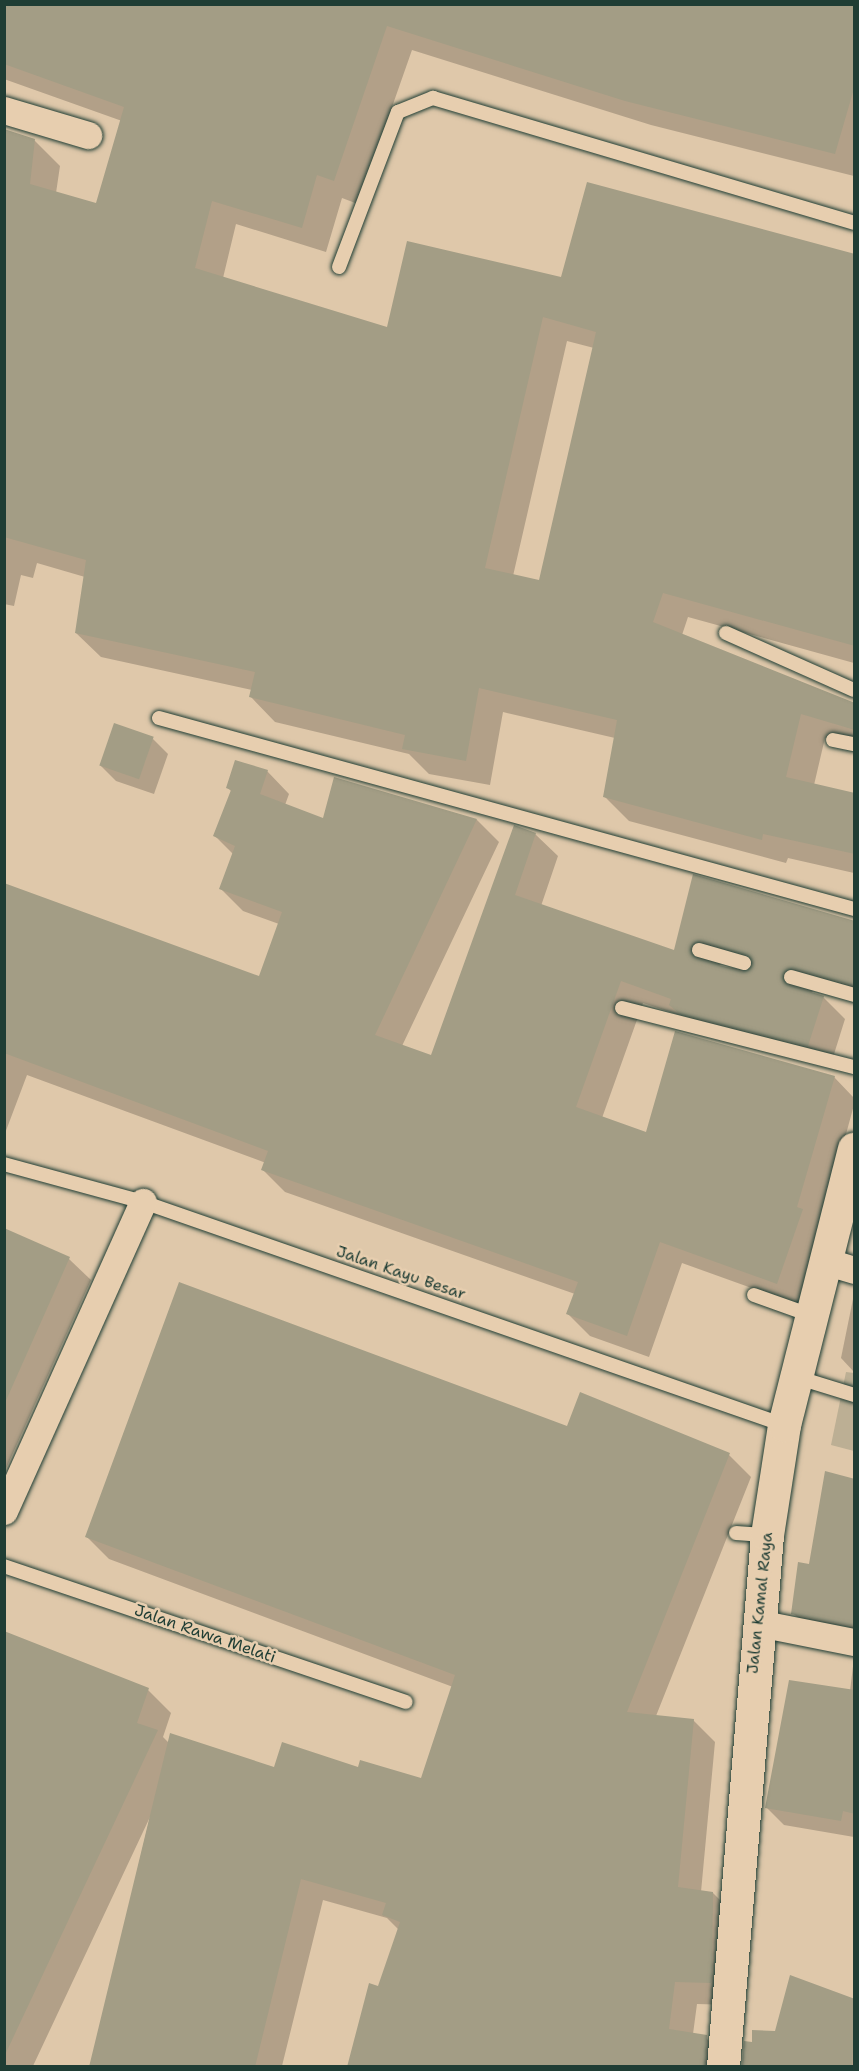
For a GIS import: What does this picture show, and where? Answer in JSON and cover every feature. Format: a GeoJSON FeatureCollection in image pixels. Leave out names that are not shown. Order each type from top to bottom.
{"type":"FeatureCollection","features":[{"type":"Feature","properties":{"kind":"main road","name":"Jalan Kamal Raya"},"geometry":{"type":"LineString","coordinates":[[723,2067],[758,1623],[752,1534],[813,1316],[841,1266],[855,1149]]}},
{"type":"Feature","properties":{"kind":"street"},"geometry":{"type":"LineString","coordinates":[[4,110],[88,135]]}},
{"type":"Feature","properties":{"kind":"street"},"geometry":{"type":"LineString","coordinates":[[4,1511],[143,1202]]}},
{"type":"Feature","properties":{"kind":"street"},"geometry":{"type":"LineString","coordinates":[[758,1623],[855,1642]]}},
{"type":"Feature","properties":{"kind":"lane"},"geometry":{"type":"LineString","coordinates":[[339,267],[398,112],[433,98],[855,223]]}},
{"type":"Feature","properties":{"kind":"lane"},"geometry":{"type":"LineString","coordinates":[[726,633],[855,690]]}},
{"type":"Feature","properties":{"kind":"lane"},"geometry":{"type":"LineString","coordinates":[[159,718],[855,909]]}},
{"type":"Feature","properties":{"kind":"lane"},"geometry":{"type":"LineString","coordinates":[[833,740],[855,744]]}},
{"type":"Feature","properties":{"kind":"lane"},"geometry":{"type":"LineString","coordinates":[[699,950],[744,963]]}},
{"type":"Feature","properties":{"kind":"lane"},"geometry":{"type":"LineString","coordinates":[[791,977],[855,995]]}},
{"type":"Feature","properties":{"kind":"lane"},"geometry":{"type":"LineString","coordinates":[[622,1008],[855,1067]]}},
{"type":"Feature","properties":{"kind":"lane","name":"Jalan Kayu Besar"},"geometry":{"type":"LineString","coordinates":[[4,1164],[143,1202],[784,1425]]}},
{"type":"Feature","properties":{"kind":"lane"},"geometry":{"type":"LineString","coordinates":[[753,1295],[813,1316]]}},
{"type":"Feature","properties":{"kind":"lane"},"geometry":{"type":"LineString","coordinates":[[796,1377],[855,1395]]}},
{"type":"Feature","properties":{"kind":"lane","name":"Jalan Rawa Melati"},"geometry":{"type":"LineString","coordinates":[[4,1566],[406,1702]]}},
{"type":"Feature","properties":{"kind":"shaded area"},"geometry":{"type":"Polygon","coordinates":[[[846,1372],[854,1373],[854,1451],[831,1445],[846,1372]]]}},
{"type":"Feature","properties":{"kind":"building"},"geometry":{"type":"Polygon","coordinates":[[[4,4],[855,4],[855,85],[835,154],[625,101],[387,26],[334,181],[317,175],[302,228],[212,201],[195,268],[387,327],[407,241],[561,277],[587,182],[855,254],[855,646],[663,593],[653,622],[855,703],[855,730],[801,714],[786,777],[855,793],[855,854],[763,834],[762,840],[603,797],[617,720],[479,688],[466,761],[402,749],[405,735],[249,697],[255,672],[75,633],[86,560],[4,537],[4,129],[35,139],[30,184],[96,203],[124,107],[4,64],[4,4]],[[543,317],[485,568],[539,580],[596,332],[543,317]]]}},
{"type":"Feature","properties":{"kind":"building"},"geometry":{"type":"Polygon","coordinates":[[[114,723],[154,737],[139,779],[99,766],[114,723]]]}},
{"type":"Feature","properties":{"kind":"building"},"geometry":{"type":"Polygon","coordinates":[[[235,760],[268,770],[260,794],[323,818],[334,777],[477,819],[375,1035],[431,1055],[514,825],[536,833],[515,895],[674,950],[693,874],[855,921],[855,986],[793,968],[783,974],[788,985],[824,996],[808,1046],[680,1014],[669,1005],[671,999],[621,981],[576,1107],[646,1132],[675,1031],[835,1076],[797,1207],[803,1209],[777,1284],[660,1242],[627,1336],[566,1314],[578,1282],[261,1170],[268,1151],[4,1053],[4,883],[259,976],[282,912],[219,889],[235,846],[213,836],[231,790],[226,788],[235,760]],[[701,941],[691,947],[696,958],[742,972],[752,966],[747,955],[701,941]]]}},
{"type":"Feature","properties":{"kind":"building"},"geometry":{"type":"Polygon","coordinates":[[[4,1228],[70,1257],[4,1405],[4,1228]]]}},
{"type":"Feature","properties":{"kind":"building"},"geometry":{"type":"Polygon","coordinates":[[[179,1282],[567,1426],[580,1392],[730,1453],[627,1712],[694,1719],[678,1887],[713,1892],[712,1973],[711,1983],[675,1982],[669,2029],[707,2035],[705,2067],[347,2067],[369,1983],[378,1986],[400,1922],[382,1915],[386,1903],[301,1879],[255,2067],[89,2067],[170,1733],[274,1767],[282,1742],[358,1767],[360,1760],[421,1778],[455,1675],[85,1537],[179,1282]]]}},
{"type":"Feature","properties":{"kind":"building"},"geometry":{"type":"Polygon","coordinates":[[[825,1471],[855,1479],[855,1626],[791,1614],[798,1562],[809,1564],[825,1471]]]}},
{"type":"Feature","properties":{"kind":"building"},"geometry":{"type":"Polygon","coordinates":[[[4,1631],[149,1688],[137,1723],[158,1730],[4,2057],[4,1631]]]}},
{"type":"Feature","properties":{"kind":"building"},"geometry":{"type":"Polygon","coordinates":[[[789,1680],[855,1690],[855,1814],[843,1811],[841,1821],[765,1808],[789,1680]]]}},
{"type":"Feature","properties":{"kind":"building"},"geometry":{"type":"Polygon","coordinates":[[[790,1975],[855,1999],[852,2067],[742,2067],[744,2041],[752,2042],[752,2030],[775,2031],[790,1975]]]}}]}
